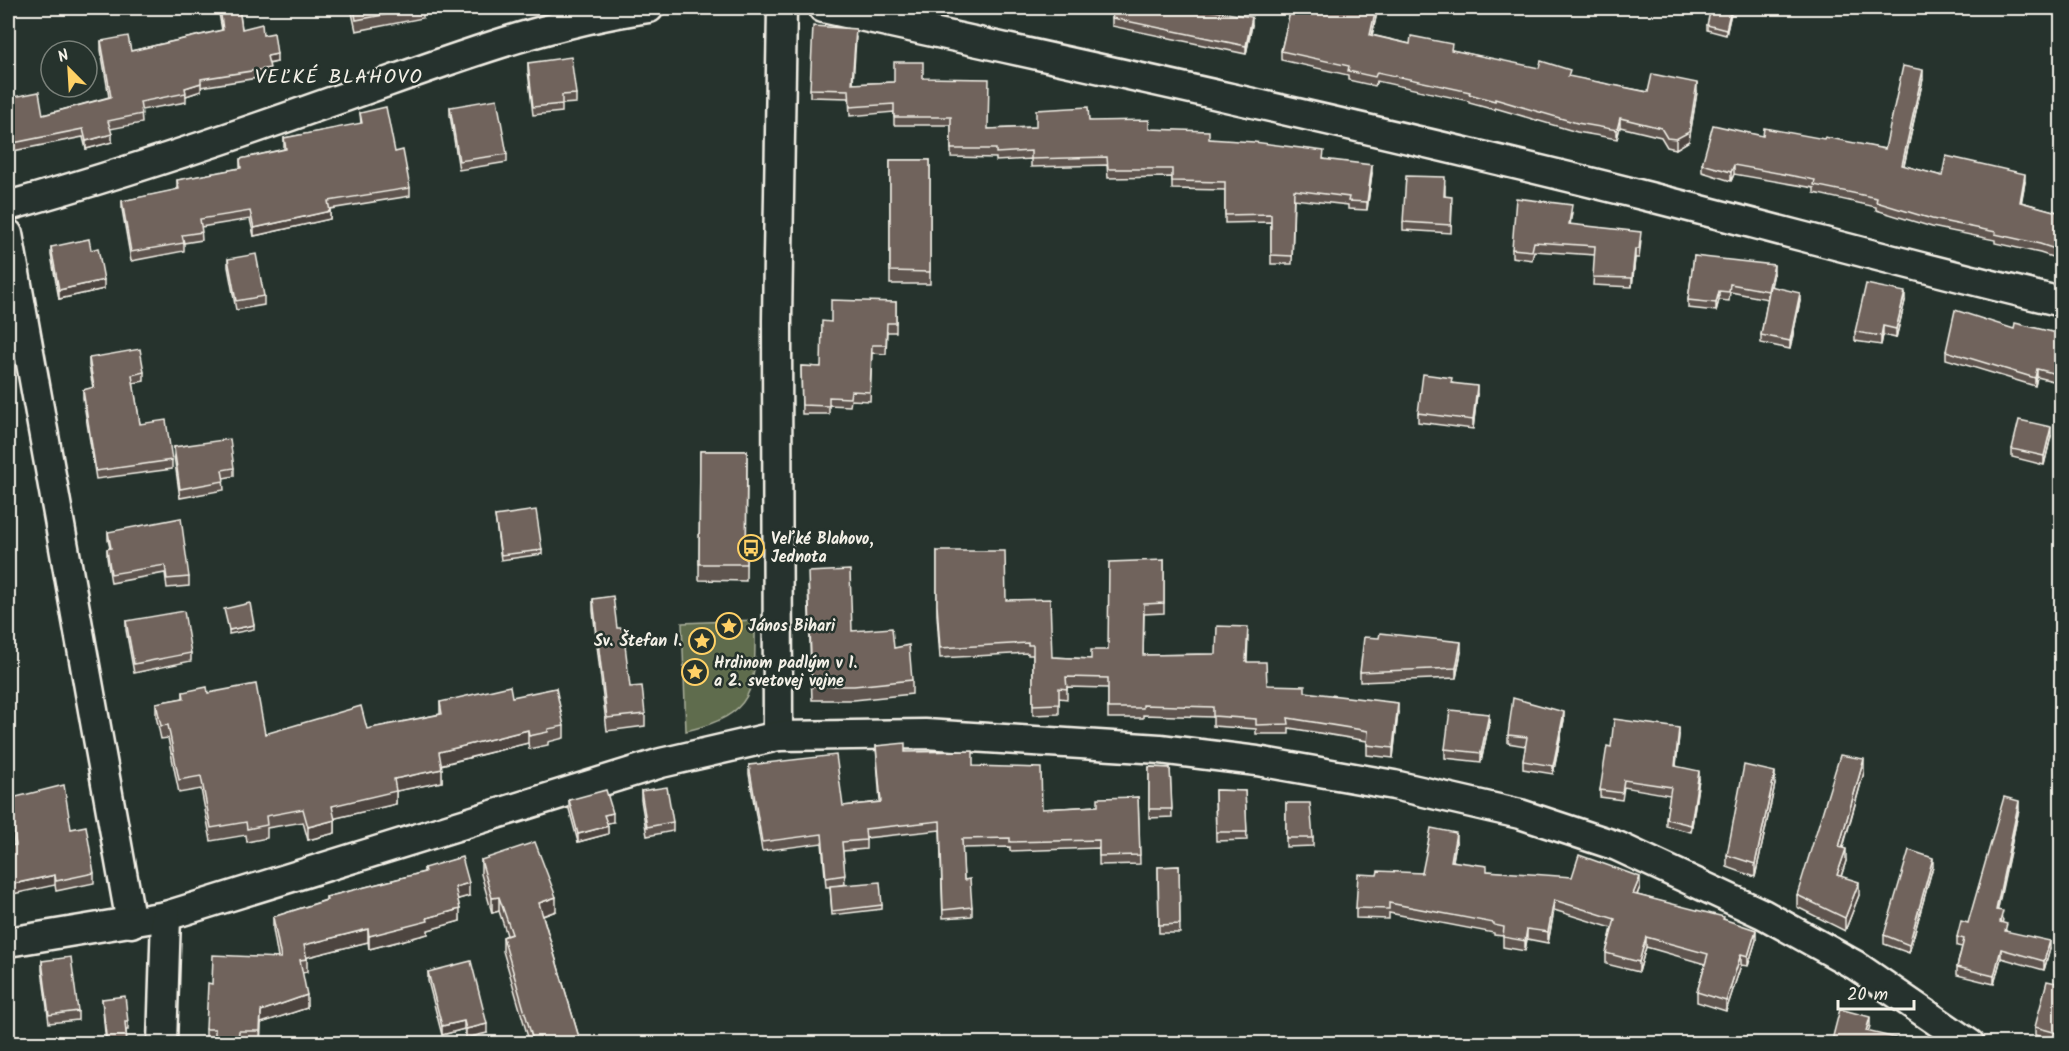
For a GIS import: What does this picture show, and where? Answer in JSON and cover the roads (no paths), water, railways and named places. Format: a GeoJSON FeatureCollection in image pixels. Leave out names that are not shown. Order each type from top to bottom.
{"type":"FeatureCollection","features":[{"type":"Feature","properties":{"kind":"street"},"geometry":{"type":"LineString","coordinates":[[8,206],[121,173],[489,48],[580,21],[649,8]]}},
{"type":"Feature","properties":{"kind":"street"},"geometry":{"type":"LineString","coordinates":[[778,736],[777,320],[782,8]]}},
{"type":"Feature","properties":{"kind":"street"},"geometry":{"type":"LineString","coordinates":[[823,8],[1244,100],[1645,196],[1957,278],[2061,302]]}},
{"type":"Feature","properties":{"kind":"street"},"geometry":{"type":"LineString","coordinates":[[8,234],[130,923]]}},
{"type":"Feature","properties":{"kind":"street"},"geometry":{"type":"LineString","coordinates":[[8,942],[166,916],[661,763],[778,736],[925,734],[1160,749],[1257,761],[1394,785],[1520,814],[1617,846],[1763,914],[1855,965],[1959,1039]]}},
{"type":"Feature","properties":{"kind":"street"},"geometry":{"type":"LineString","coordinates":[[162,1044],[166,916]]}},
{"type":"Feature","properties":{"kind":"place","name":"Veľké Blahovo, Jednota"},"geometry":{"type":"Point","coordinates":[751,548]}},
{"type":"Feature","properties":{"kind":"place","name":"János Bihari"},"geometry":{"type":"Point","coordinates":[729,626]}},
{"type":"Feature","properties":{"kind":"place","name":"Sv. Štefan I."},"geometry":{"type":"Point","coordinates":[702,641]}},
{"type":"Feature","properties":{"kind":"place","name":"Hrdinom padlým v 1. a 2. svetovej vojne"},"geometry":{"type":"Point","coordinates":[695,672]}},
{"type":"Feature","properties":{"kind":"district","name":"VEĽKÉ BLAHOVO"},"geometry":{"type":"Point","coordinates":[339,78]}}]}
